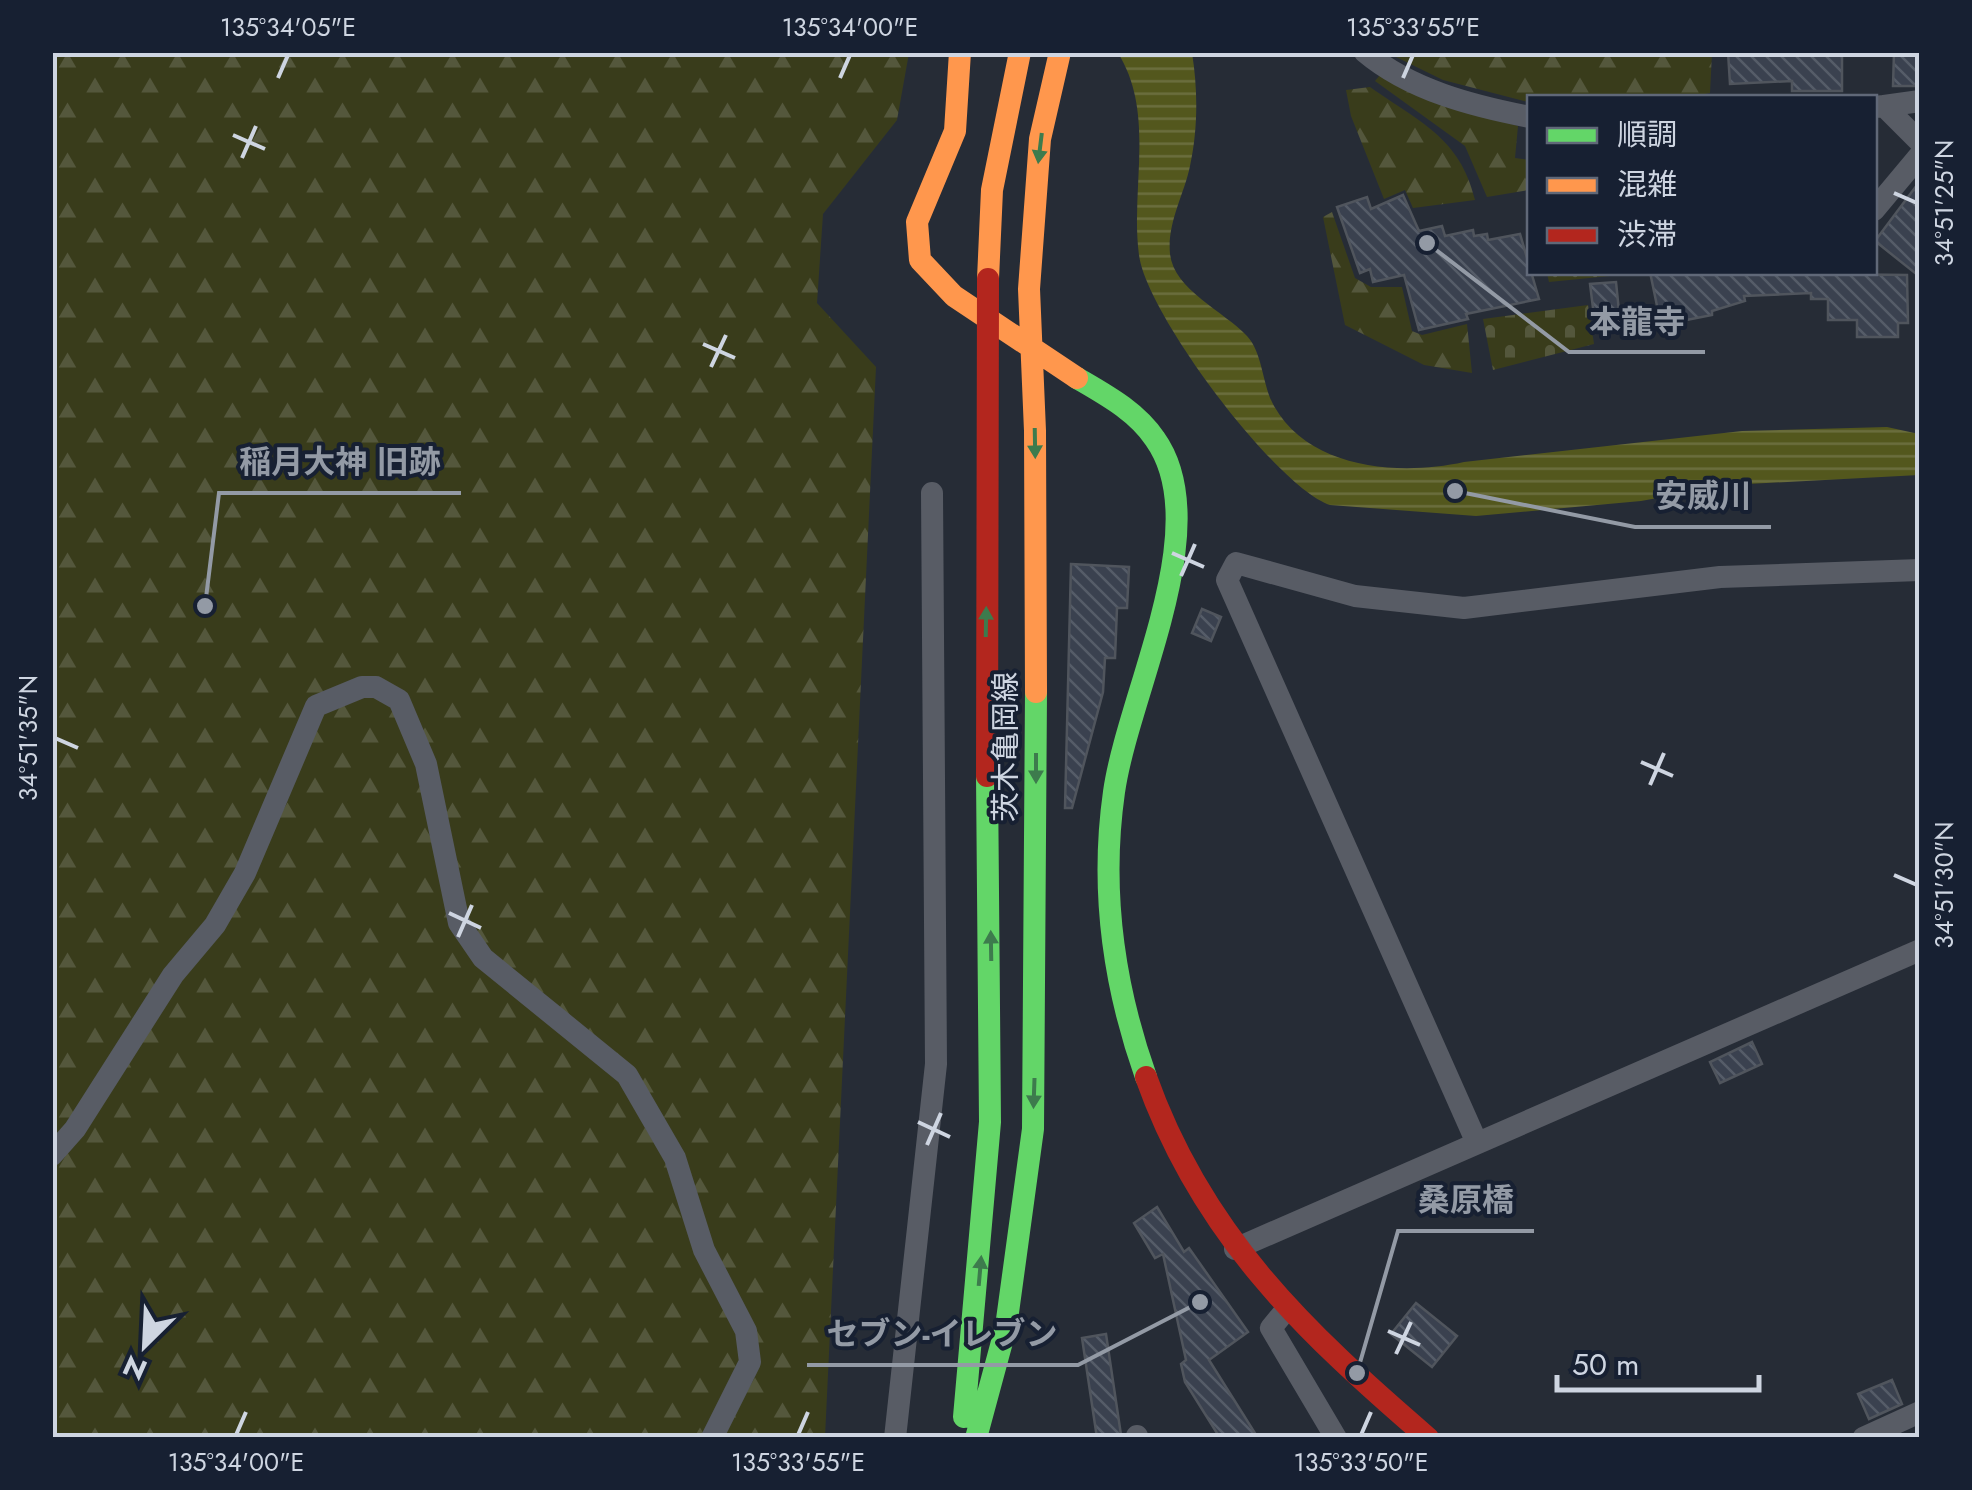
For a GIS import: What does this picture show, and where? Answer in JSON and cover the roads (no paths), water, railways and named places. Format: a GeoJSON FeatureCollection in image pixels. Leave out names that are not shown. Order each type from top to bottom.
{"type":"FeatureCollection","features":[{"type":"Feature","properties":{"kind":"main road"},"geometry":{"type":"LineString","coordinates":[[960,52],[956,126],[944,164],[922,204],[916,244],[934,280],[1136,415],[1154,437],[1176,490],[1177,544],[1118,769],[1107,866],[1107,921],[1116,985],[1133,1049],[1174,1144],[1235,1249],[1286,1310],[1428,1438]]}},
{"type":"Feature","properties":{"kind":"main road","name":"茨木亀岡線"},"geometry":{"type":"LineString","coordinates":[[962,1438],[976,1316],[990,1122],[992,992],[985,692],[987,319],[992,190],[1020,52]]}},
{"type":"Feature","properties":{"kind":"main road","name":"茨木亀岡線"},"geometry":{"type":"LineString","coordinates":[[976,1438],[1006,1326],[1032,1130],[1037,980],[1035,430],[1028,346],[1040,139],[1060,52]]}},
{"type":"Feature","properties":{"kind":"street"},"geometry":{"type":"LineString","coordinates":[[1366,52],[1382,66],[1443,94],[1527,116]]}},
{"type":"Feature","properties":{"kind":"street"},"geometry":{"type":"LineString","coordinates":[[1900,104],[1920,142]]}},
{"type":"Feature","properties":{"kind":"street"},"geometry":{"type":"LineString","coordinates":[[1877,206],[1920,154]]}},
{"type":"Feature","properties":{"kind":"street"},"geometry":{"type":"LineString","coordinates":[[895,1438],[936,1064],[932,494]]}},
{"type":"Feature","properties":{"kind":"street"},"geometry":{"type":"LineString","coordinates":[[1478,1143],[1226,580],[1236,563],[1355,596],[1464,608],[1720,577],[1920,570]]}},
{"type":"Feature","properties":{"kind":"street"},"geometry":{"type":"LineString","coordinates":[[52,1155],[75,1129],[173,974],[215,925],[244,873],[316,706],[351,690],[376,687],[399,700],[412,721],[426,764],[459,922],[483,958],[626,1075],[674,1158],[704,1250],[746,1331],[750,1362],[712,1438]]}},
{"type":"Feature","properties":{"kind":"street"},"geometry":{"type":"LineString","coordinates":[[1235,1249],[1920,950]]}},
{"type":"Feature","properties":{"kind":"street"},"geometry":{"type":"LineString","coordinates":[[1286,1310],[1271,1328],[1336,1438]]}},
{"type":"Feature","properties":{"kind":"street"},"geometry":{"type":"LineString","coordinates":[[1863,1438],[1920,1412]]}},
{"type":"Feature","properties":{"kind":"place","name":"本龍寺"},"geometry":{"type":"Point","coordinates":[1427,243]}},
{"type":"Feature","properties":{"kind":"place","name":"安威川"},"geometry":{"type":"Point","coordinates":[1455,491]}},
{"type":"Feature","properties":{"kind":"place","name":"稲月大神 旧跡"},"geometry":{"type":"Point","coordinates":[205,606]}},
{"type":"Feature","properties":{"kind":"place","name":"セブン-イレブン"},"geometry":{"type":"Point","coordinates":[1200,1302]}},
{"type":"Feature","properties":{"kind":"place","name":"桑原橋"},"geometry":{"type":"Point","coordinates":[1357,1373]}}]}
